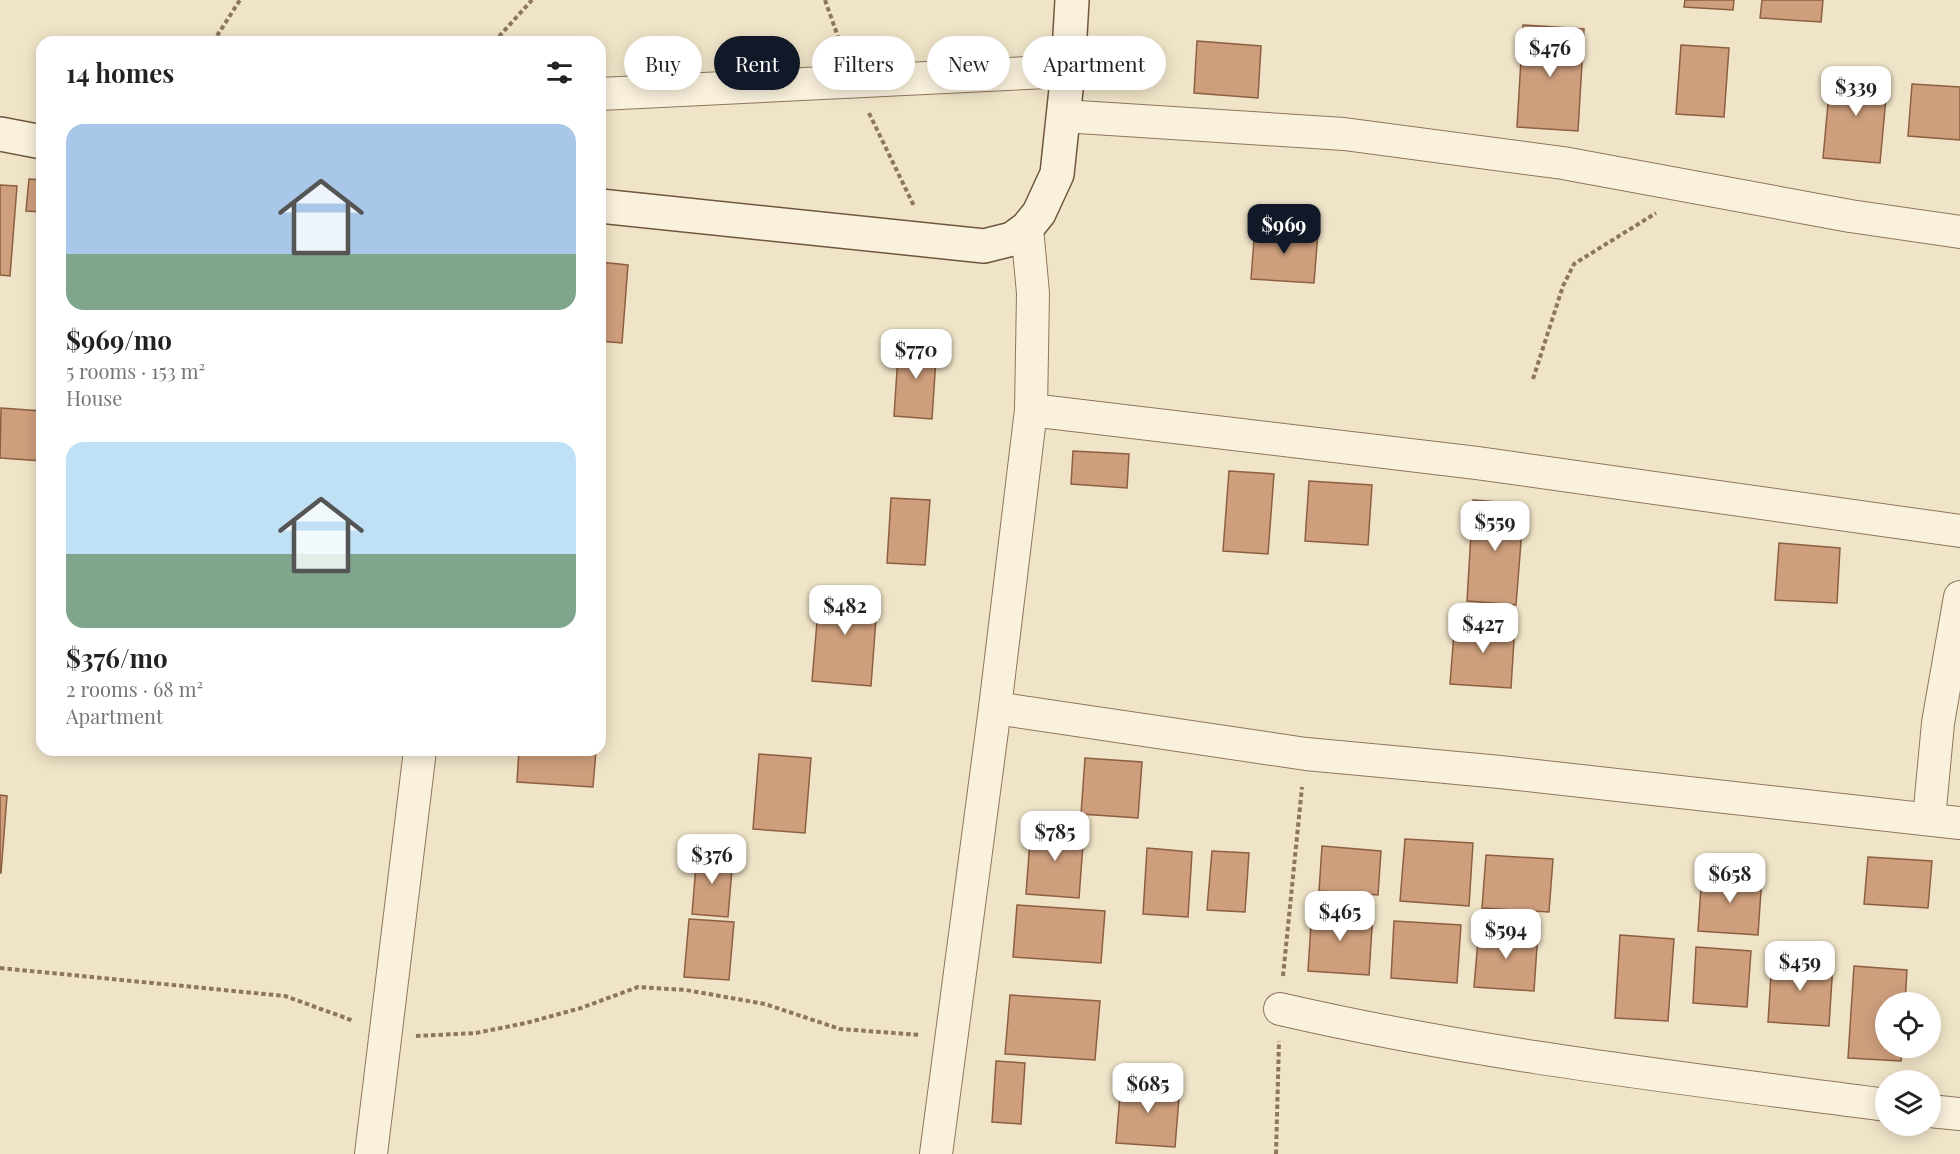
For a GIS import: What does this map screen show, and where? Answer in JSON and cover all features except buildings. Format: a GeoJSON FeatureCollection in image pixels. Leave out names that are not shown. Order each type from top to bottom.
{"type":"FeatureCollection","features":[{"type":"Feature","properties":{"kind":"street"},"geometry":{"type":"LineString","coordinates":[[1070,36],[1072,0]]}},
{"type":"Feature","properties":{"kind":"street"},"geometry":{"type":"LineString","coordinates":[[915,80],[1022,74]]}},
{"type":"Feature","properties":{"kind":"street"},"geometry":{"type":"LineString","coordinates":[[606,94],[812,85]]}},
{"type":"Feature","properties":{"kind":"street"},"geometry":{"type":"LineString","coordinates":[[606,207],[984,246],[1012,239],[1027,228],[1039,213],[1057,174],[1066,90]]}},
{"type":"Feature","properties":{"kind":"street"},"geometry":{"type":"LineString","coordinates":[[1063,116],[1344,135],[1563,163],[1850,216],[1960,232]]}},
{"type":"Feature","properties":{"kind":"street"},"geometry":{"type":"LineString","coordinates":[[0,134],[36,141]]}},
{"type":"Feature","properties":{"kind":"street"},"geometry":{"type":"LineString","coordinates":[[936,1154],[995,708],[1031,410],[1033,293],[1027,228]]}},
{"type":"Feature","properties":{"kind":"street"},"geometry":{"type":"LineString","coordinates":[[1031,410],[1477,463],[1960,531]]}},
{"type":"Feature","properties":{"kind":"street"},"geometry":{"type":"LineString","coordinates":[[1929,819],[1938,723],[1960,597]]}},
{"type":"Feature","properties":{"kind":"street"},"geometry":{"type":"LineString","coordinates":[[995,708],[1306,754],[1500,772],[1960,823]]}},
{"type":"Feature","properties":{"kind":"street"},"geometry":{"type":"LineString","coordinates":[[371,1154],[419,756]]}},
{"type":"Feature","properties":{"kind":"street"},"geometry":{"type":"LineString","coordinates":[[1280,1009],[1362,1028],[1603,1067],[1875,1104]]}},
{"type":"Feature","properties":{"kind":"street"},"geometry":{"type":"LineString","coordinates":[[1941,1111],[1960,1114]]}},
{"type":"Feature","properties":{"kind":"path"},"geometry":{"type":"LineString","coordinates":[[217,36],[240,0]]}},
{"type":"Feature","properties":{"kind":"path"},"geometry":{"type":"LineString","coordinates":[[499,36],[532,0]]}},
{"type":"Feature","properties":{"kind":"path"},"geometry":{"type":"LineString","coordinates":[[825,0],[838,36]]}},
{"type":"Feature","properties":{"kind":"path"},"geometry":{"type":"LineString","coordinates":[[858,90],[930,239]]}},
{"type":"Feature","properties":{"kind":"path"},"geometry":{"type":"LineString","coordinates":[[1533,380],[1563,286],[1574,264],[1663,208],[1685,185]]}},
{"type":"Feature","properties":{"kind":"path"},"geometry":{"type":"LineString","coordinates":[[1276,1154],[1280,1009],[1306,754]]}},
{"type":"Feature","properties":{"kind":"path"},"geometry":{"type":"LineString","coordinates":[[0,968],[285,996],[385,1032],[423,1037],[476,1033],[581,1008],[618,992],[638,987],[686,990],[765,1004],[840,1029],[952,1036]]}}]}
